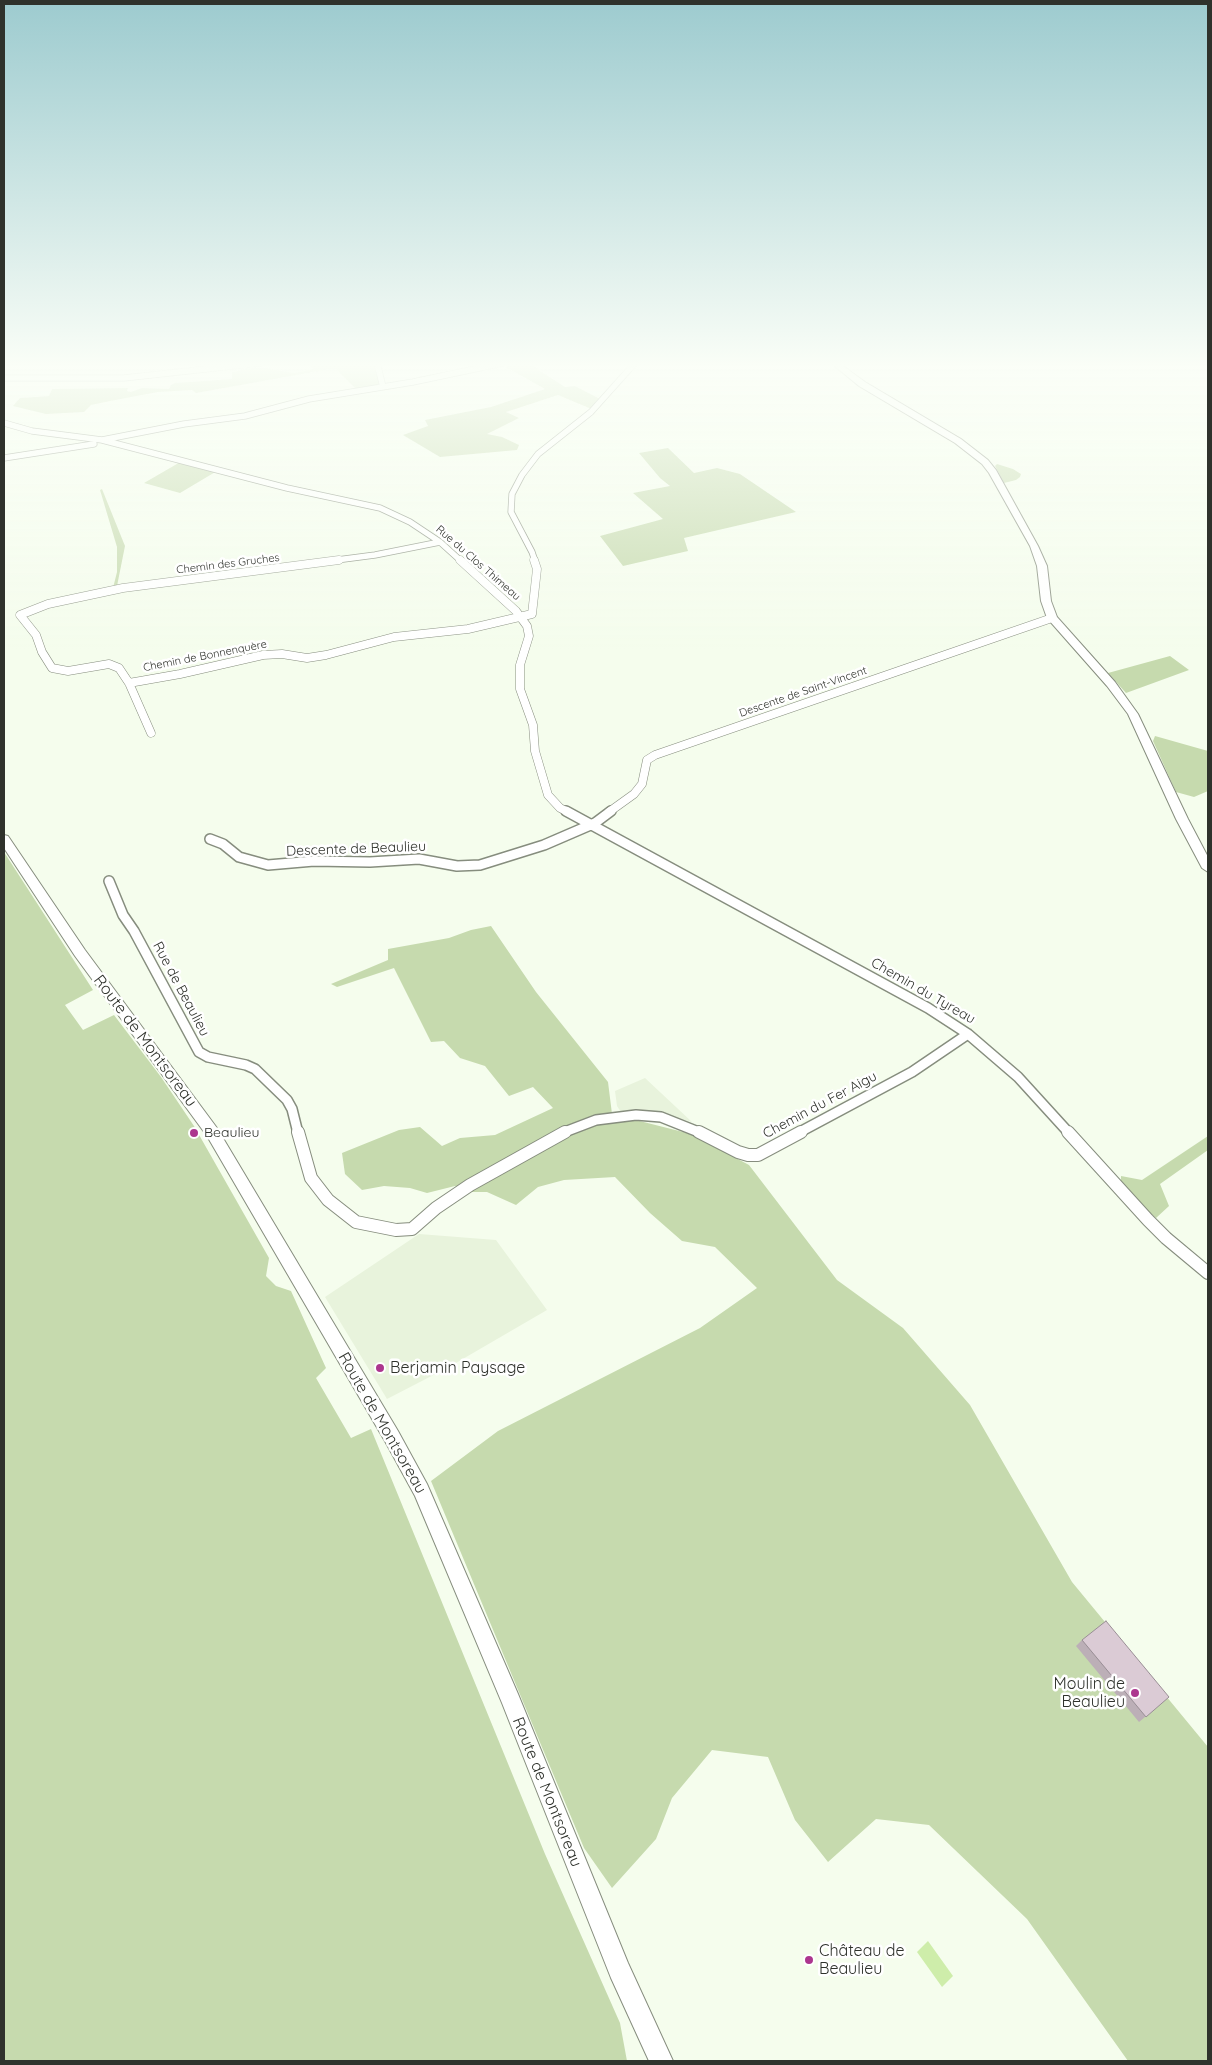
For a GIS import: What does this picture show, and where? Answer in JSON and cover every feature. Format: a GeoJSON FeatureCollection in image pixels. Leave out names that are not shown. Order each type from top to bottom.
{"type":"FeatureCollection","features":[{"type":"Feature","properties":{"kind":"street","name":"Rue du Clos Thimeau"},"geometry":{"type":"LineString","coordinates":[[177,459],[287,488],[350,500],[380,508],[410,522],[440,542],[521,617],[529,630]]}},
{"type":"Feature","properties":{"kind":"street"},"geometry":{"type":"LineString","coordinates":[[534,459],[522,475],[512,494],[511,512],[537,568],[532,614],[520,665],[519,682],[533,725],[541,776],[548,795],[553,802],[567,813],[591,825]]}},
{"type":"Feature","properties":{"kind":"street"},"geometry":{"type":"LineString","coordinates":[[982,459],[1000,483],[1034,546],[1042,566],[1046,602],[1052,618],[1111,684],[1133,714],[1182,819],[1208,868]]}},
{"type":"Feature","properties":{"kind":"street","name":"Chemin des Gruches"},"geometry":{"type":"LineString","coordinates":[[129,683],[119,668],[109,664],[68,671],[52,668],[42,652],[36,636],[20,615],[48,604],[123,588],[366,556],[440,542]]}},
{"type":"Feature","properties":{"kind":"street","name":"Chemin de Bonnenquère"},"geometry":{"type":"LineString","coordinates":[[129,683],[180,674],[263,655],[282,654],[298,657],[318,657],[394,637],[468,630],[532,614]]}},
{"type":"Feature","properties":{"kind":"street","name":"Descente de Saint-Vincent"},"geometry":{"type":"LineString","coordinates":[[591,825],[634,794],[642,784],[648,760],[655,755],[1052,618]]}},
{"type":"Feature","properties":{"kind":"street"},"geometry":{"type":"LineString","coordinates":[[129,683],[151,733]]}},
{"type":"Feature","properties":{"kind":"street","name":"Descente de Beaulieu"},"geometry":{"type":"LineString","coordinates":[[210,839],[223,844],[239,857],[268,865],[314,861],[370,862],[419,859],[468,866],[480,865],[544,845],[591,825]]}},
{"type":"Feature","properties":{"kind":"street","name":"Chemin du Tyreau"},"geometry":{"type":"LineString","coordinates":[[591,825],[928,1008],[968,1034],[997,1057],[1022,1082],[1148,1220],[1208,1273]]}},
{"type":"Feature","properties":{"kind":"street","name":"Route de Montsoreau"},"geometry":{"type":"LineString","coordinates":[[4,839],[80,954],[185,1093],[212,1132],[421,1490],[503,1682],[619,1970],[661,2061]]}},
{"type":"Feature","properties":{"kind":"street","name":"Rue de Beaulieu"},"geometry":{"type":"LineString","coordinates":[[109,881],[123,915],[139,939],[199,1052],[208,1057],[246,1065],[255,1069],[288,1100],[311,1178],[316,1185],[328,1200],[352,1220],[382,1227]]}},
{"type":"Feature","properties":{"kind":"street","name":"Chemin du Fer Aigu"},"geometry":{"type":"LineString","coordinates":[[382,1227],[412,1229],[454,1194],[532,1149],[578,1125],[612,1116],[636,1115],[661,1118],[687,1126],[738,1152],[758,1155],[886,1087],[912,1072],[968,1034]]}},
{"type":"Feature","properties":{"kind":"shaded area"},"geometry":{"type":"Polygon","coordinates":[[[644,459],[680,459],[694,473],[717,468],[740,474],[796,512],[684,538],[688,551],[623,566],[600,536],[663,519],[633,493],[670,486],[660,478],[644,459]]]}},
{"type":"Feature","properties":{"kind":"shaded area"},"geometry":{"type":"Polygon","coordinates":[[[182,461],[217,471],[180,493],[144,483],[182,461]]]}},
{"type":"Feature","properties":{"kind":"shaded area"},"geometry":{"type":"Polygon","coordinates":[[[997,464],[1013,469],[1021,474],[1020,477],[1004,483],[995,466],[997,464]]]}},
{"type":"Feature","properties":{"kind":"shaded area"},"geometry":{"type":"Polygon","coordinates":[[[102,489],[125,546],[117,586],[113,588],[117,572],[117,547],[100,490],[102,489]]]}},
{"type":"Feature","properties":{"kind":"shaded area"},"geometry":{"type":"Polygon","coordinates":[[[1170,656],[1189,670],[1126,693],[1108,673],[1170,656]]]}},
{"type":"Feature","properties":{"kind":"shaded area"},"geometry":{"type":"Polygon","coordinates":[[[1155,736],[1208,751],[1208,791],[1194,797],[1176,792],[1153,741],[1155,736]]]}},
{"type":"Feature","properties":{"kind":"shaded area"},"geometry":{"type":"Polygon","coordinates":[[[4,852],[93,990],[65,1005],[83,1030],[114,1015],[161,1077],[194,1126],[269,1258],[266,1276],[276,1286],[291,1291],[326,1368],[316,1378],[351,1438],[371,1429],[545,1854],[620,2023],[627,2061],[4,2061],[4,852]]]}},
{"type":"Feature","properties":{"kind":"shaded area"},"geometry":{"type":"Polygon","coordinates":[[[491,926],[536,992],[608,1082],[612,1114],[691,1134],[749,1165],[837,1280],[903,1328],[970,1405],[1072,1582],[1208,1747],[1208,2061],[1128,2061],[1027,1919],[929,1825],[876,1819],[828,1862],[795,1820],[768,1757],[712,1750],[672,1798],[656,1839],[612,1888],[584,1848],[431,1481],[498,1431],[700,1328],[757,1288],[715,1247],[682,1241],[650,1213],[615,1177],[564,1180],[538,1187],[516,1205],[487,1192],[466,1192],[455,1186],[427,1193],[410,1188],[384,1186],[362,1190],[345,1174],[342,1153],[399,1130],[420,1127],[442,1146],[460,1138],[495,1135],[553,1108],[533,1087],[509,1096],[485,1066],[460,1058],[444,1041],[431,1042],[394,968],[337,987],[331,984],[388,960],[388,949],[449,938],[471,930],[491,926]]]}},
{"type":"Feature","properties":{"kind":"shaded area"},"geometry":{"type":"Polygon","coordinates":[[[645,1078],[692,1122],[652,1111],[621,1112],[617,1106],[615,1091],[645,1078]]]}},
{"type":"Feature","properties":{"kind":"shaded area"},"geometry":{"type":"Polygon","coordinates":[[[1208,1136],[1208,1150],[1160,1184],[1169,1206],[1156,1218],[1138,1203],[1121,1182],[1121,1176],[1142,1180],[1208,1136]]]}},
{"type":"Feature","properties":{"kind":"shaded area"},"geometry":{"type":"Polygon","coordinates":[[[419,1234],[496,1240],[547,1310],[449,1367],[387,1399],[325,1297],[419,1234]]]}},
{"type":"Feature","properties":{"kind":"shaded area"},"geometry":{"type":"Polygon","coordinates":[[[928,1941],[953,1976],[942,1987],[917,1952],[928,1941]]]}},
{"type":"Feature","properties":{"kind":"building"},"geometry":{"type":"Polygon","coordinates":[[[1106,1621],[1169,1697],[1146,1717],[1082,1640],[1106,1621]]]}},
{"type":"Feature","properties":{"kind":"place","name":"Beaulieu"},"geometry":{"type":"Point","coordinates":[194,1133]}},
{"type":"Feature","properties":{"kind":"place","name":"Berjamin Paysage"},"geometry":{"type":"Point","coordinates":[380,1368]}},
{"type":"Feature","properties":{"kind":"place","name":"Moulin de Beaulieu"},"geometry":{"type":"Point","coordinates":[1135,1693]}},
{"type":"Feature","properties":{"kind":"place","name":"Château de Beaulieu"},"geometry":{"type":"Point","coordinates":[809,1960]}}]}
